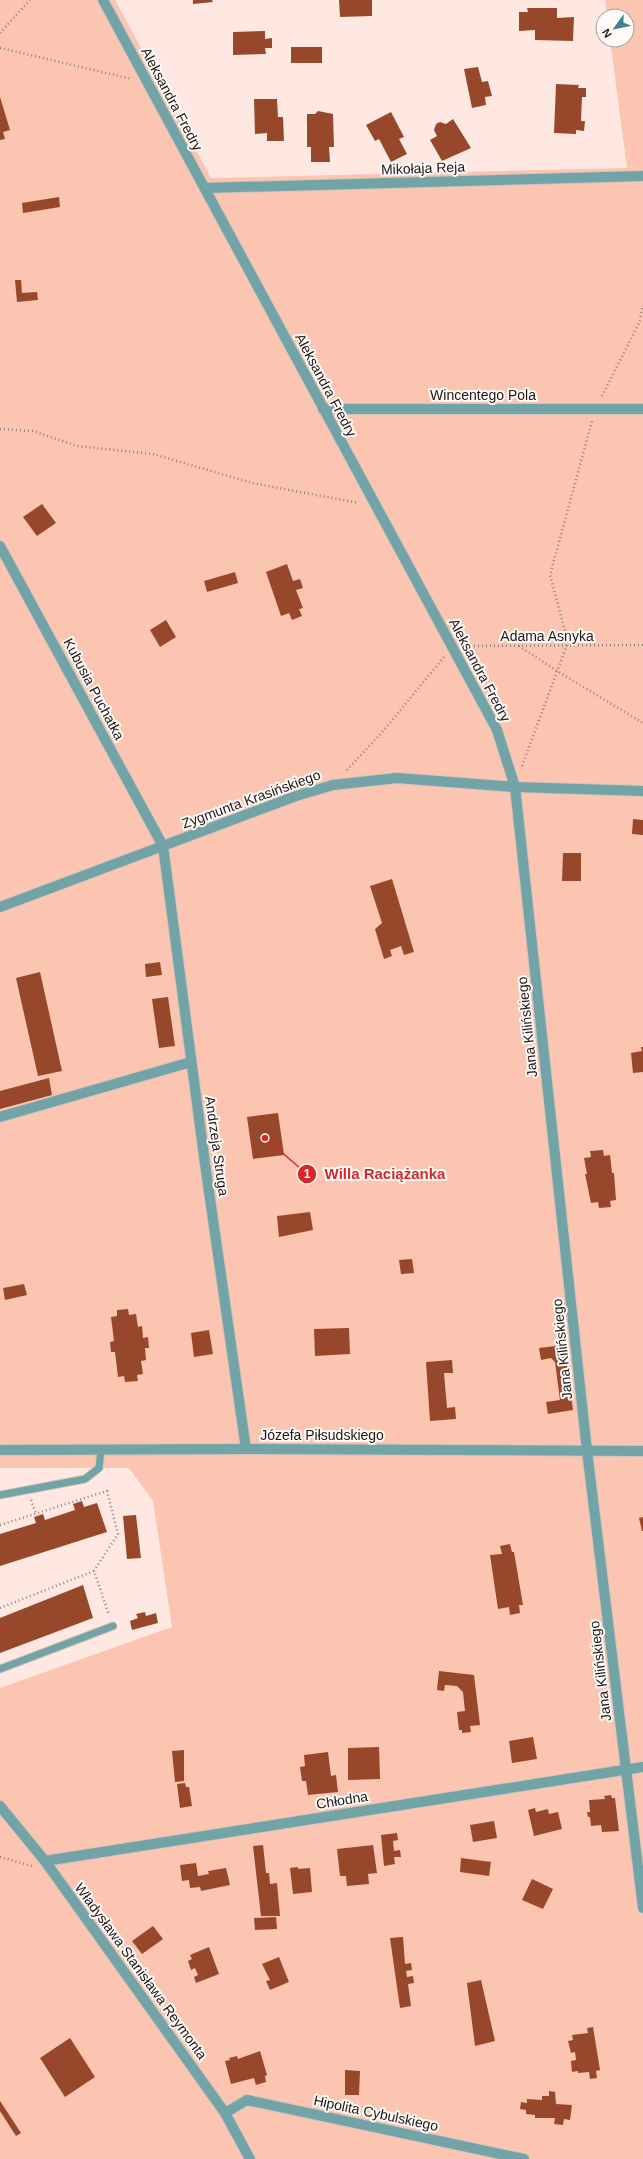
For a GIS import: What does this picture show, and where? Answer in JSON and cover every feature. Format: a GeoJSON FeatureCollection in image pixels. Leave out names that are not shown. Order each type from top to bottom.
{"type":"FeatureCollection","features":[{"type":"Feature","properties":{"kind":"street","name":"Aleksandra Fredry"},"geometry":{"type":"LineString","coordinates":[[103,0],[497,730],[514,787]]}},
{"type":"Feature","properties":{"kind":"street","name":"Mikołaja Reja"},"geometry":{"type":"LineString","coordinates":[[204,188],[643,176]]}},
{"type":"Feature","properties":{"kind":"street","name":"Wincentego Pola"},"geometry":{"type":"LineString","coordinates":[[323,409],[643,409]]}},
{"type":"Feature","properties":{"kind":"street","name":"Kubusia Puchatka"},"geometry":{"type":"LineString","coordinates":[[0,546],[163,846]]}},
{"type":"Feature","properties":{"kind":"street","name":"Zygmunta Krasińskiego"},"geometry":{"type":"LineString","coordinates":[[0,907],[296,796],[333,785],[397,778],[514,787],[643,791]]}},
{"type":"Feature","properties":{"kind":"street","name":"Jana Kilińskiego"},"geometry":{"type":"LineString","coordinates":[[514,787],[587,1451],[643,1908]]}},
{"type":"Feature","properties":{"kind":"street","name":"Andrzeja Struga"},"geometry":{"type":"LineString","coordinates":[[163,846],[191,1062],[246,1449]]}},
{"type":"Feature","properties":{"kind":"street"},"geometry":{"type":"LineString","coordinates":[[0,1117],[191,1062]]}},
{"type":"Feature","properties":{"kind":"street","name":"Józefa Piłsudskiego"},"geometry":{"type":"LineString","coordinates":[[0,1450],[246,1449],[643,1451]]}},
{"type":"Feature","properties":{"kind":"street","name":"Chłodna"},"geometry":{"type":"LineString","coordinates":[[41,1864],[643,1767]]}},
{"type":"Feature","properties":{"kind":"street","name":"Władysława Stanisława Reymonta"},"geometry":{"type":"LineString","coordinates":[[0,1806],[41,1864],[225,2113],[250,2159]]}},
{"type":"Feature","properties":{"kind":"street","name":"Hipolita Cybulskiego"},"geometry":{"type":"LineString","coordinates":[[225,2113],[248,2100],[524,2159]]}},
{"type":"Feature","properties":{"kind":"lane"},"geometry":{"type":"LineString","coordinates":[[0,1495],[85,1479],[99,1468],[101,1450]]}},
{"type":"Feature","properties":{"kind":"lane"},"geometry":{"type":"LineString","coordinates":[[0,1669],[113,1626]]}},
{"type":"Feature","properties":{"kind":"path"},"geometry":{"type":"LineString","coordinates":[[0,33],[30,0]]}},
{"type":"Feature","properties":{"kind":"path"},"geometry":{"type":"LineString","coordinates":[[0,48],[147,83]]}},
{"type":"Feature","properties":{"kind":"path"},"geometry":{"type":"LineString","coordinates":[[514,787],[568,642],[550,575],[595,409],[639,323],[643,305]]}},
{"type":"Feature","properties":{"kind":"path"},"geometry":{"type":"LineString","coordinates":[[0,429],[33,431],[77,446],[153,454],[252,482],[326,498],[376,506]]}},
{"type":"Feature","properties":{"kind":"path","name":"Adama Asnyka"},"geometry":{"type":"LineString","coordinates":[[452,646],[643,645]]}},
{"type":"Feature","properties":{"kind":"path"},"geometry":{"type":"LineString","coordinates":[[333,785],[385,729],[452,646]]}},
{"type":"Feature","properties":{"kind":"path"},"geometry":{"type":"LineString","coordinates":[[519,646],[557,672],[643,723]]}},
{"type":"Feature","properties":{"kind":"path"},"geometry":{"type":"LineString","coordinates":[[0,1525],[107,1491],[118,1534],[94,1571],[0,1608]]}},
{"type":"Feature","properties":{"kind":"path"},"geometry":{"type":"LineString","coordinates":[[94,1571],[113,1626]]}},
{"type":"Feature","properties":{"kind":"path"},"geometry":{"type":"LineString","coordinates":[[0,1857],[41,1864]]}},
{"type":"Feature","properties":{"kind":"shaded area"},"geometry":{"type":"Polygon","coordinates":[[[0,0],[115,0],[211,178],[627,168],[611,48],[635,48],[635,8],[606,8],[605,0],[643,0],[643,2159],[0,2159],[0,1688],[172,1627],[153,1501],[129,1468],[0,1468],[0,0]]]}},
{"type":"Feature","properties":{"kind":"building"},"geometry":{"type":"Polygon","coordinates":[[[193,0],[212,0],[213,2],[193,4],[193,0]]]}},
{"type":"Feature","properties":{"kind":"building"},"geometry":{"type":"Polygon","coordinates":[[[339,0],[372,0],[372,16],[340,17],[339,0]]]}},
{"type":"Feature","properties":{"kind":"building"},"geometry":{"type":"Polygon","coordinates":[[[527,8],[557,8],[557,18],[574,17],[573,41],[535,40],[535,30],[519,31],[519,12],[528,12],[527,8]]]}},
{"type":"Feature","properties":{"kind":"building"},"geometry":{"type":"Polygon","coordinates":[[[265,31],[265,39],[272,38],[272,48],[265,48],[266,54],[233,55],[233,32],[265,31]]]}},
{"type":"Feature","properties":{"kind":"building"},"geometry":{"type":"Polygon","coordinates":[[[291,47],[322,47],[322,63],[291,63],[291,47]]]}},
{"type":"Feature","properties":{"kind":"building"},"geometry":{"type":"Polygon","coordinates":[[[478,67],[482,82],[488,81],[492,96],[485,97],[486,105],[472,108],[464,69],[478,67]]]}},
{"type":"Feature","properties":{"kind":"building"},"geometry":{"type":"Polygon","coordinates":[[[556,84],[579,85],[578,88],[586,88],[586,97],[582,97],[581,121],[585,121],[584,131],[576,130],[576,134],[554,133],[556,84]]]}},
{"type":"Feature","properties":{"kind":"building"},"geometry":{"type":"Polygon","coordinates":[[[0,97],[10,130],[3,132],[5,139],[0,140],[0,97]]]}},
{"type":"Feature","properties":{"kind":"building"},"geometry":{"type":"Polygon","coordinates":[[[254,99],[277,99],[278,117],[283,117],[284,141],[267,141],[267,133],[255,134],[254,99]]]}},
{"type":"Feature","properties":{"kind":"building"},"geometry":{"type":"Polygon","coordinates":[[[318,111],[333,114],[334,147],[329,147],[330,162],[311,162],[311,147],[307,147],[307,114],[315,114],[318,111]]]}},
{"type":"Feature","properties":{"kind":"building"},"geometry":{"type":"Polygon","coordinates":[[[391,112],[404,137],[399,139],[407,154],[391,162],[379,139],[375,141],[366,125],[391,112]]]}},
{"type":"Feature","properties":{"kind":"building"},"geometry":{"type":"Polygon","coordinates":[[[453,119],[471,148],[442,161],[430,140],[437,136],[434,130],[436,124],[440,122],[446,124],[453,119]]]}},
{"type":"Feature","properties":{"kind":"building"},"geometry":{"type":"Polygon","coordinates":[[[59,197],[60,207],[23,213],[22,203],[59,197]]]}},
{"type":"Feature","properties":{"kind":"building"},"geometry":{"type":"Polygon","coordinates":[[[15,280],[21,280],[22,293],[37,292],[38,300],[17,302],[15,280]]]}},
{"type":"Feature","properties":{"kind":"building"},"geometry":{"type":"Polygon","coordinates":[[[42,504],[56,523],[37,536],[23,517],[42,504]]]}},
{"type":"Feature","properties":{"kind":"building"},"geometry":{"type":"Polygon","coordinates":[[[287,564],[293,581],[300,579],[303,588],[296,590],[303,608],[299,609],[302,616],[292,620],[289,613],[281,616],[266,572],[287,564]]]}},
{"type":"Feature","properties":{"kind":"building"},"geometry":{"type":"Polygon","coordinates":[[[235,572],[238,583],[207,592],[204,581],[235,572]]]}},
{"type":"Feature","properties":{"kind":"building"},"geometry":{"type":"Polygon","coordinates":[[[166,620],[176,637],[160,647],[150,630],[166,620]]]}},
{"type":"Feature","properties":{"kind":"building"},"geometry":{"type":"Polygon","coordinates":[[[633,819],[643,820],[643,835],[632,834],[633,819]]]}},
{"type":"Feature","properties":{"kind":"building"},"geometry":{"type":"Polygon","coordinates":[[[563,853],[581,853],[581,881],[562,881],[563,853]]]}},
{"type":"Feature","properties":{"kind":"building"},"geometry":{"type":"Polygon","coordinates":[[[392,879],[414,952],[404,955],[401,946],[390,950],[392,956],[384,959],[375,929],[382,923],[370,886],[392,879]]]}},
{"type":"Feature","properties":{"kind":"building"},"geometry":{"type":"Polygon","coordinates":[[[160,962],[162,975],[146,977],[145,964],[160,962]]]}},
{"type":"Feature","properties":{"kind":"building"},"geometry":{"type":"Polygon","coordinates":[[[40,972],[62,1071],[38,1076],[16,978],[40,972]]]}},
{"type":"Feature","properties":{"kind":"building"},"geometry":{"type":"Polygon","coordinates":[[[168,997],[175,1046],[159,1048],[152,999],[168,997]]]}},
{"type":"Feature","properties":{"kind":"building"},"geometry":{"type":"Polygon","coordinates":[[[641,1047],[643,1047],[643,1072],[633,1073],[631,1053],[642,1051],[641,1047]]]}},
{"type":"Feature","properties":{"kind":"building"},"geometry":{"type":"Polygon","coordinates":[[[49,1078],[52,1095],[0,1109],[0,1091],[49,1078]]]}},
{"type":"Feature","properties":{"kind":"building"},"geometry":{"type":"Polygon","coordinates":[[[278,1113],[284,1155],[253,1159],[247,1117],[278,1113]]]}},
{"type":"Feature","properties":{"kind":"building"},"geometry":{"type":"Polygon","coordinates":[[[603,1150],[604,1156],[610,1155],[612,1173],[614,1173],[616,1200],[610,1201],[611,1207],[599,1208],[598,1202],[591,1203],[585,1174],[587,1174],[584,1158],[591,1157],[590,1151],[603,1150]]]}},
{"type":"Feature","properties":{"kind":"building"},"geometry":{"type":"Polygon","coordinates":[[[310,1212],[313,1230],[279,1237],[277,1216],[310,1212]]]}},
{"type":"Feature","properties":{"kind":"building"},"geometry":{"type":"Polygon","coordinates":[[[412,1259],[414,1273],[401,1274],[399,1260],[412,1259]]]}},
{"type":"Feature","properties":{"kind":"building"},"geometry":{"type":"Polygon","coordinates":[[[24,1284],[27,1295],[5,1300],[3,1288],[24,1284]]]}},
{"type":"Feature","properties":{"kind":"building"},"geometry":{"type":"Polygon","coordinates":[[[128,1309],[129,1315],[136,1314],[138,1327],[142,1326],[143,1338],[148,1337],[149,1348],[145,1348],[146,1360],[141,1361],[143,1374],[137,1375],[138,1381],[125,1382],[124,1376],[118,1377],[115,1352],[111,1352],[110,1342],[114,1341],[111,1317],[117,1316],[117,1310],[128,1309]]]}},
{"type":"Feature","properties":{"kind":"building"},"geometry":{"type":"Polygon","coordinates":[[[349,1328],[350,1354],[315,1356],[314,1329],[349,1328]]]}},
{"type":"Feature","properties":{"kind":"building"},"geometry":{"type":"Polygon","coordinates":[[[209,1330],[213,1354],[194,1357],[191,1333],[209,1330]]]}},
{"type":"Feature","properties":{"kind":"building"},"geometry":{"type":"Polygon","coordinates":[[[564,1345],[573,1410],[548,1414],[546,1402],[560,1400],[555,1362],[551,1358],[541,1360],[539,1348],[564,1345]]]}},
{"type":"Feature","properties":{"kind":"building"},"geometry":{"type":"Polygon","coordinates":[[[452,1360],[453,1373],[444,1373],[447,1408],[455,1407],[456,1419],[430,1421],[426,1362],[452,1360]]]}},
{"type":"Feature","properties":{"kind":"building"},"geometry":{"type":"Polygon","coordinates":[[[82,1501],[84,1507],[97,1503],[107,1532],[0,1566],[0,1534],[36,1523],[34,1517],[43,1514],[45,1520],[75,1510],[73,1504],[82,1501]]]}},
{"type":"Feature","properties":{"kind":"building"},"geometry":{"type":"Polygon","coordinates":[[[136,1515],[141,1558],[127,1559],[123,1516],[136,1515]]]}},
{"type":"Feature","properties":{"kind":"building"},"geometry":{"type":"Polygon","coordinates":[[[643,1517],[643,1531],[642,1531],[639,1518],[643,1517]]]}},
{"type":"Feature","properties":{"kind":"building"},"geometry":{"type":"Polygon","coordinates":[[[510,1544],[512,1552],[514,1552],[523,1605],[519,1605],[520,1613],[510,1615],[509,1607],[498,1609],[490,1555],[502,1554],[500,1546],[510,1544]]]}},
{"type":"Feature","properties":{"kind":"building"},"geometry":{"type":"Polygon","coordinates":[[[83,1585],[93,1618],[0,1653],[0,1618],[83,1585]]]}},
{"type":"Feature","properties":{"kind":"building"},"geometry":{"type":"Polygon","coordinates":[[[145,1612],[146,1616],[156,1613],[158,1623],[132,1630],[130,1621],[138,1618],[136,1614],[145,1612]]]}},
{"type":"Feature","properties":{"kind":"building"},"geometry":{"type":"Polygon","coordinates":[[[439,1671],[474,1675],[480,1725],[470,1726],[471,1732],[462,1733],[462,1730],[459,1730],[457,1712],[465,1711],[463,1692],[457,1686],[445,1685],[444,1691],[437,1690],[439,1671]]]}},
{"type":"Feature","properties":{"kind":"building"},"geometry":{"type":"Polygon","coordinates":[[[533,1737],[537,1759],[512,1763],[509,1741],[533,1737]]]}},
{"type":"Feature","properties":{"kind":"building"},"geometry":{"type":"Polygon","coordinates":[[[379,1747],[380,1779],[348,1780],[348,1748],[379,1747]]]}},
{"type":"Feature","properties":{"kind":"building"},"geometry":{"type":"Polygon","coordinates":[[[184,1750],[184,1781],[175,1782],[172,1751],[184,1750]]]}},
{"type":"Feature","properties":{"kind":"building"},"geometry":{"type":"Polygon","coordinates":[[[328,1752],[331,1776],[336,1775],[338,1792],[308,1795],[306,1781],[302,1781],[300,1767],[305,1766],[304,1755],[328,1752]]]}},
{"type":"Feature","properties":{"kind":"building"},"geometry":{"type":"Polygon","coordinates":[[[185,1783],[186,1787],[189,1787],[192,1806],[180,1808],[177,1784],[185,1783]]]}},
{"type":"Feature","properties":{"kind":"building"},"geometry":{"type":"Polygon","coordinates":[[[611,1795],[612,1798],[615,1798],[619,1831],[602,1832],[601,1825],[591,1826],[590,1817],[588,1817],[587,1812],[590,1812],[589,1800],[605,1799],[604,1796],[611,1795]]]}},
{"type":"Feature","properties":{"kind":"building"},"geometry":{"type":"Polygon","coordinates":[[[535,1808],[536,1812],[548,1809],[549,1814],[558,1812],[562,1829],[534,1836],[528,1810],[535,1808]]]}},
{"type":"Feature","properties":{"kind":"building"},"geometry":{"type":"Polygon","coordinates":[[[494,1821],[497,1838],[473,1842],[470,1825],[494,1821]]]}},
{"type":"Feature","properties":{"kind":"building"},"geometry":{"type":"Polygon","coordinates":[[[397,1833],[398,1840],[393,1841],[394,1851],[400,1850],[401,1857],[394,1857],[395,1864],[384,1866],[381,1835],[397,1833]]]}},
{"type":"Feature","properties":{"kind":"building"},"geometry":{"type":"Polygon","coordinates":[[[263,1845],[266,1873],[269,1873],[270,1884],[277,1883],[280,1916],[261,1916],[253,1846],[263,1845]]]}},
{"type":"Feature","properties":{"kind":"building"},"geometry":{"type":"Polygon","coordinates":[[[373,1845],[377,1873],[368,1874],[369,1884],[347,1886],[346,1876],[340,1876],[337,1849],[373,1845]]]}},
{"type":"Feature","properties":{"kind":"building"},"geometry":{"type":"Polygon","coordinates":[[[461,1858],[491,1862],[489,1876],[460,1872],[461,1858]]]}},
{"type":"Feature","properties":{"kind":"building"},"geometry":{"type":"Polygon","coordinates":[[[196,1863],[198,1876],[209,1874],[208,1871],[226,1868],[230,1885],[201,1891],[199,1882],[200,1887],[190,1888],[189,1880],[182,1881],[180,1865],[196,1863]]]}},
{"type":"Feature","properties":{"kind":"building"},"geometry":{"type":"Polygon","coordinates":[[[298,1867],[298,1869],[310,1868],[312,1892],[293,1894],[290,1868],[298,1867]]]}},
{"type":"Feature","properties":{"kind":"building"},"geometry":{"type":"Polygon","coordinates":[[[532,1879],[553,1889],[543,1909],[522,1900],[532,1879]]]}},
{"type":"Feature","properties":{"kind":"building"},"geometry":{"type":"Polygon","coordinates":[[[276,1917],[277,1929],[255,1930],[254,1918],[276,1917]]]}},
{"type":"Feature","properties":{"kind":"building"},"geometry":{"type":"Polygon","coordinates":[[[153,1926],[163,1939],[142,1954],[132,1941],[153,1926]]]}},
{"type":"Feature","properties":{"kind":"building"},"geometry":{"type":"Polygon","coordinates":[[[403,1937],[405,1964],[411,1963],[412,1970],[406,1971],[407,1977],[413,1976],[414,1983],[408,1984],[411,2006],[400,2008],[390,1938],[403,1937]]]}},
{"type":"Feature","properties":{"kind":"building"},"geometry":{"type":"Polygon","coordinates":[[[209,1947],[219,1974],[196,1983],[194,1977],[198,1975],[195,1968],[191,1970],[188,1961],[192,1959],[190,1955],[209,1947]]]}},
{"type":"Feature","properties":{"kind":"building"},"geometry":{"type":"Polygon","coordinates":[[[279,1957],[289,1982],[270,1990],[266,1981],[270,1980],[262,1964],[279,1957]]]}},
{"type":"Feature","properties":{"kind":"building"},"geometry":{"type":"Polygon","coordinates":[[[481,1980],[495,2041],[475,2046],[467,1983],[481,1980]]]}},
{"type":"Feature","properties":{"kind":"building"},"geometry":{"type":"Polygon","coordinates":[[[593,2027],[600,2070],[596,2071],[597,2078],[590,2079],[589,2072],[572,2072],[571,2061],[576,2060],[575,2052],[571,2053],[568,2041],[573,2040],[572,2035],[588,2033],[587,2028],[593,2027]]]}},
{"type":"Feature","properties":{"kind":"building"},"geometry":{"type":"Polygon","coordinates":[[[70,2038],[95,2077],[65,2097],[40,2058],[70,2038]]]}},
{"type":"Feature","properties":{"kind":"building"},"geometry":{"type":"Polygon","coordinates":[[[260,2051],[267,2075],[265,2076],[266,2082],[256,2085],[254,2078],[231,2084],[225,2061],[230,2060],[229,2058],[237,2056],[238,2059],[260,2051]]]}},
{"type":"Feature","properties":{"kind":"building"},"geometry":{"type":"Polygon","coordinates":[[[345,2070],[360,2071],[359,2095],[345,2095],[345,2070]]]}},
{"type":"Feature","properties":{"kind":"building"},"geometry":{"type":"Polygon","coordinates":[[[549,2091],[555,2092],[556,2104],[572,2105],[570,2120],[564,2119],[563,2125],[554,2124],[555,2118],[535,2118],[535,2115],[526,2114],[526,2110],[520,2109],[521,2102],[527,2103],[527,2099],[542,2100],[542,2096],[549,2096],[549,2091]]]}},
{"type":"Feature","properties":{"kind":"building"},"geometry":{"type":"Polygon","coordinates":[[[0,2101],[21,2133],[16,2136],[0,2111],[0,2101]]]}},
{"type":"Feature","properties":{"kind":"place","name":"Willa Raciążanka"},"geometry":{"type":"Point","coordinates":[265,1138]}}]}
